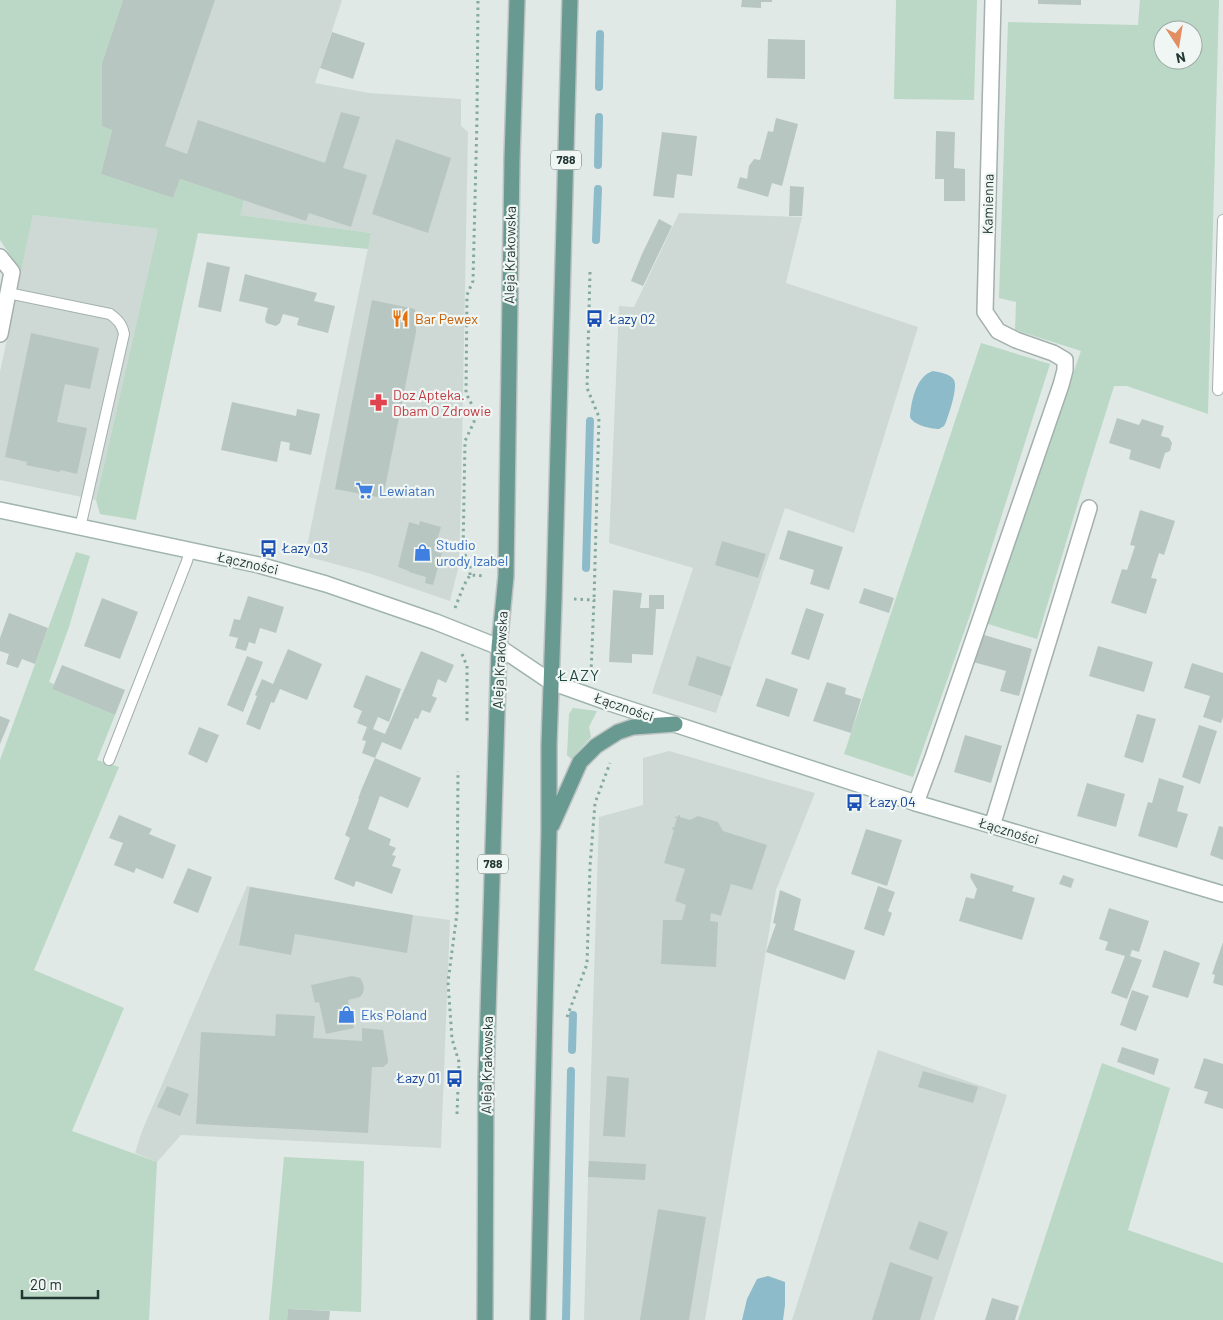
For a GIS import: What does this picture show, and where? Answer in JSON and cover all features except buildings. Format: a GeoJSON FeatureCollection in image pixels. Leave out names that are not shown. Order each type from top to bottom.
{"type":"FeatureCollection","features":[{"type":"Feature","properties":{"kind":"main road","name":"Aleja Krakowska"},"geometry":{"type":"LineString","coordinates":[[485,1320],[486,1080],[499,647],[506,576],[512,159],[517,0]]}},
{"type":"Feature","properties":{"kind":"main road","name":"788"},"geometry":{"type":"LineString","coordinates":[[538,1320],[549,831],[550,682],[554,599],[570,0]]}},
{"type":"Feature","properties":{"kind":"main road"},"geometry":{"type":"LineString","coordinates":[[549,831],[580,762],[596,746],[618,732],[633,727],[675,724]]}},
{"type":"Feature","properties":{"kind":"street","name":"Kamienna"},"geometry":{"type":"LineString","coordinates":[[916,803],[1065,370],[1065,360],[1053,353],[1016,340],[998,331],[985,312],[993,0]]}},
{"type":"Feature","properties":{"kind":"street"},"geometry":{"type":"LineString","coordinates":[[0,257],[12,272],[0,334]]}},
{"type":"Feature","properties":{"kind":"street"},"geometry":{"type":"LineString","coordinates":[[992,826],[1089,508]]}},
{"type":"Feature","properties":{"kind":"street","name":"Łączności"},"geometry":{"type":"LineString","coordinates":[[0,510],[259,564],[326,584],[436,622],[499,647],[550,682],[916,803],[1223,894]]}},
{"type":"Feature","properties":{"kind":"lane"},"geometry":{"type":"LineString","coordinates":[[1218,390],[1223,220]]}},
{"type":"Feature","properties":{"kind":"lane"},"geometry":{"type":"LineString","coordinates":[[8,294],[110,314],[122,326],[124,334],[80,528]]}},
{"type":"Feature","properties":{"kind":"lane"},"geometry":{"type":"LineString","coordinates":[[109,760],[184,570],[190,550]]}},
{"type":"Feature","properties":{"kind":"path"},"geometry":{"type":"LineString","coordinates":[[453,614],[464,585],[470,575],[470,564],[463,551],[465,441],[474,422],[474,409],[466,393],[467,295],[473,281],[478,0]]}},
{"type":"Feature","properties":{"kind":"path"},"geometry":{"type":"LineString","coordinates":[[590,272],[587,388],[599,417],[591,672],[594,678]]}},
{"type":"Feature","properties":{"kind":"path"},"geometry":{"type":"LineString","coordinates":[[470,575],[486,576]]}},
{"type":"Feature","properties":{"kind":"path"},"geometry":{"type":"LineString","coordinates":[[574,599],[594,600]]}},
{"type":"Feature","properties":{"kind":"path"},"geometry":{"type":"LineString","coordinates":[[461,651],[467,666],[467,724]]}},
{"type":"Feature","properties":{"kind":"path"},"geometry":{"type":"LineString","coordinates":[[566,1020],[587,964],[590,866],[595,803],[610,762]]}},
{"type":"Feature","properties":{"kind":"path"},"geometry":{"type":"LineString","coordinates":[[457,1114],[459,1062],[452,1039],[448,982],[457,913],[458,771]]}},
{"type":"Feature","properties":{"kind":"shaded area"},"geometry":{"type":"Polygon","coordinates":[[[123,0],[342,0],[315,83],[369,93],[461,99],[461,126],[468,132],[461,498],[459,565],[450,601],[368,573],[305,556],[371,233],[239,215],[244,201],[180,179],[173,198],[101,174],[112,130],[102,126],[102,63],[123,0]]]}},
{"type":"Feature","properties":{"kind":"shaded area"},"geometry":{"type":"Polygon","coordinates":[[[679,213],[802,217],[786,283],[918,327],[854,533],[785,508],[716,713],[652,693],[693,568],[609,543],[619,306],[634,307],[679,213]]]}},
{"type":"Feature","properties":{"kind":"shaded area"},"geometry":{"type":"Polygon","coordinates":[[[33,215],[158,229],[96,500],[0,480],[0,372],[33,215]]]}},
{"type":"Feature","properties":{"kind":"shaded area"},"geometry":{"type":"Polygon","coordinates":[[[669,751],[815,793],[776,890],[705,1320],[584,1320],[599,817],[643,805],[643,758],[669,751]]]}},
{"type":"Feature","properties":{"kind":"shaded area"},"geometry":{"type":"Polygon","coordinates":[[[247,886],[450,920],[441,1148],[181,1135],[157,1162],[135,1153],[142,1131],[247,886]]]}},
{"type":"Feature","properties":{"kind":"shaded area"},"geometry":{"type":"Polygon","coordinates":[[[878,1050],[1007,1095],[934,1320],[792,1320],[878,1050]]]}},
{"type":"Feature","properties":{"kind":"green space"},"geometry":{"type":"Polygon","coordinates":[[[0,0],[123,0],[102,63],[102,126],[112,130],[101,174],[173,198],[180,179],[244,200],[240,215],[371,233],[368,249],[198,233],[136,520],[100,514],[96,500],[158,229],[33,215],[21,272],[0,240],[0,0]]]}},
{"type":"Feature","properties":{"kind":"green space"},"geometry":{"type":"Polygon","coordinates":[[[896,0],[977,0],[974,100],[894,99],[896,0]]]}},
{"type":"Feature","properties":{"kind":"green space"},"geometry":{"type":"Polygon","coordinates":[[[1140,0],[1219,0],[1208,414],[1127,386],[1114,386],[1037,639],[985,623],[1081,351],[1015,330],[1016,302],[999,298],[1008,22],[1138,25],[1140,0]]]}},
{"type":"Feature","properties":{"kind":"green space"},"geometry":{"type":"Polygon","coordinates":[[[981,343],[1050,364],[969,618],[913,777],[844,754],[981,343]]]}},
{"type":"Feature","properties":{"kind":"green space"},"geometry":{"type":"Polygon","coordinates":[[[76,552],[90,556],[69,627],[49,682],[54,684],[52,689],[115,715],[97,760],[119,767],[34,970],[124,1008],[72,1131],[157,1162],[149,1320],[0,1320],[0,760],[76,552]]]}},
{"type":"Feature","properties":{"kind":"green space"},"geometry":{"type":"Polygon","coordinates":[[[573,708],[597,711],[589,727],[591,737],[571,759],[567,755],[569,714],[573,708]]]}},
{"type":"Feature","properties":{"kind":"green space"},"geometry":{"type":"Polygon","coordinates":[[[1102,1063],[1170,1088],[1128,1230],[1223,1263],[1223,1320],[1018,1320],[1102,1063]]]}},
{"type":"Feature","properties":{"kind":"green space"},"geometry":{"type":"Polygon","coordinates":[[[284,1157],[364,1161],[361,1312],[288,1309],[287,1320],[269,1320],[284,1157]]]}},
{"type":"Feature","properties":{"kind":"water"},"geometry":{"type":"Polygon","coordinates":[[[933,371],[950,376],[955,384],[953,401],[946,422],[939,429],[918,424],[910,417],[915,390],[922,378],[933,371]]]}},
{"type":"Feature","properties":{"kind":"water"},"geometry":{"type":"Polygon","coordinates":[[[768,1276],[785,1282],[783,1320],[742,1320],[747,1299],[757,1279],[768,1276]]]}},
{"type":"Feature","properties":{"kind":"waterway"},"geometry":{"type":"LineString","coordinates":[[599,87],[600,34]]}},
{"type":"Feature","properties":{"kind":"waterway"},"geometry":{"type":"LineString","coordinates":[[598,165],[599,117]]}},
{"type":"Feature","properties":{"kind":"waterway"},"geometry":{"type":"LineString","coordinates":[[596,240],[598,189]]}},
{"type":"Feature","properties":{"kind":"waterway"},"geometry":{"type":"LineString","coordinates":[[586,568],[590,421]]}},
{"type":"Feature","properties":{"kind":"waterway"},"geometry":{"type":"LineString","coordinates":[[572,1050],[573,1015]]}},
{"type":"Feature","properties":{"kind":"waterway"},"geometry":{"type":"LineString","coordinates":[[566,1320],[571,1071]]}},
{"type":"Feature","properties":{"kind":"place","name":"Bar Pewex"},"geometry":{"type":"Point","coordinates":[401,319]}},
{"type":"Feature","properties":{"kind":"place","name":"Łazy 02"},"geometry":{"type":"Point","coordinates":[595,319]}},
{"type":"Feature","properties":{"kind":"place","name":"Doz Apteka. Dbam O Zdrowie"},"geometry":{"type":"Point","coordinates":[379,403]}},
{"type":"Feature","properties":{"kind":"place","name":"Lewiatan"},"geometry":{"type":"Point","coordinates":[365,491]}},
{"type":"Feature","properties":{"kind":"place","name":"Łazy 03"},"geometry":{"type":"Point","coordinates":[268,548]}},
{"type":"Feature","properties":{"kind":"place","name":"Studio urody Izabel"},"geometry":{"type":"Point","coordinates":[422,553]}},
{"type":"Feature","properties":{"kind":"place","name":"Łazy 04"},"geometry":{"type":"Point","coordinates":[855,802]}},
{"type":"Feature","properties":{"kind":"place","name":"Eks Poland"},"geometry":{"type":"Point","coordinates":[347,1015]}},
{"type":"Feature","properties":{"kind":"place","name":"Łazy 01"},"geometry":{"type":"Point","coordinates":[454,1078]}},
{"type":"Feature","properties":{"kind":"district","name":"ŁAZY"},"geometry":{"type":"Point","coordinates":[579,675]}}]}
